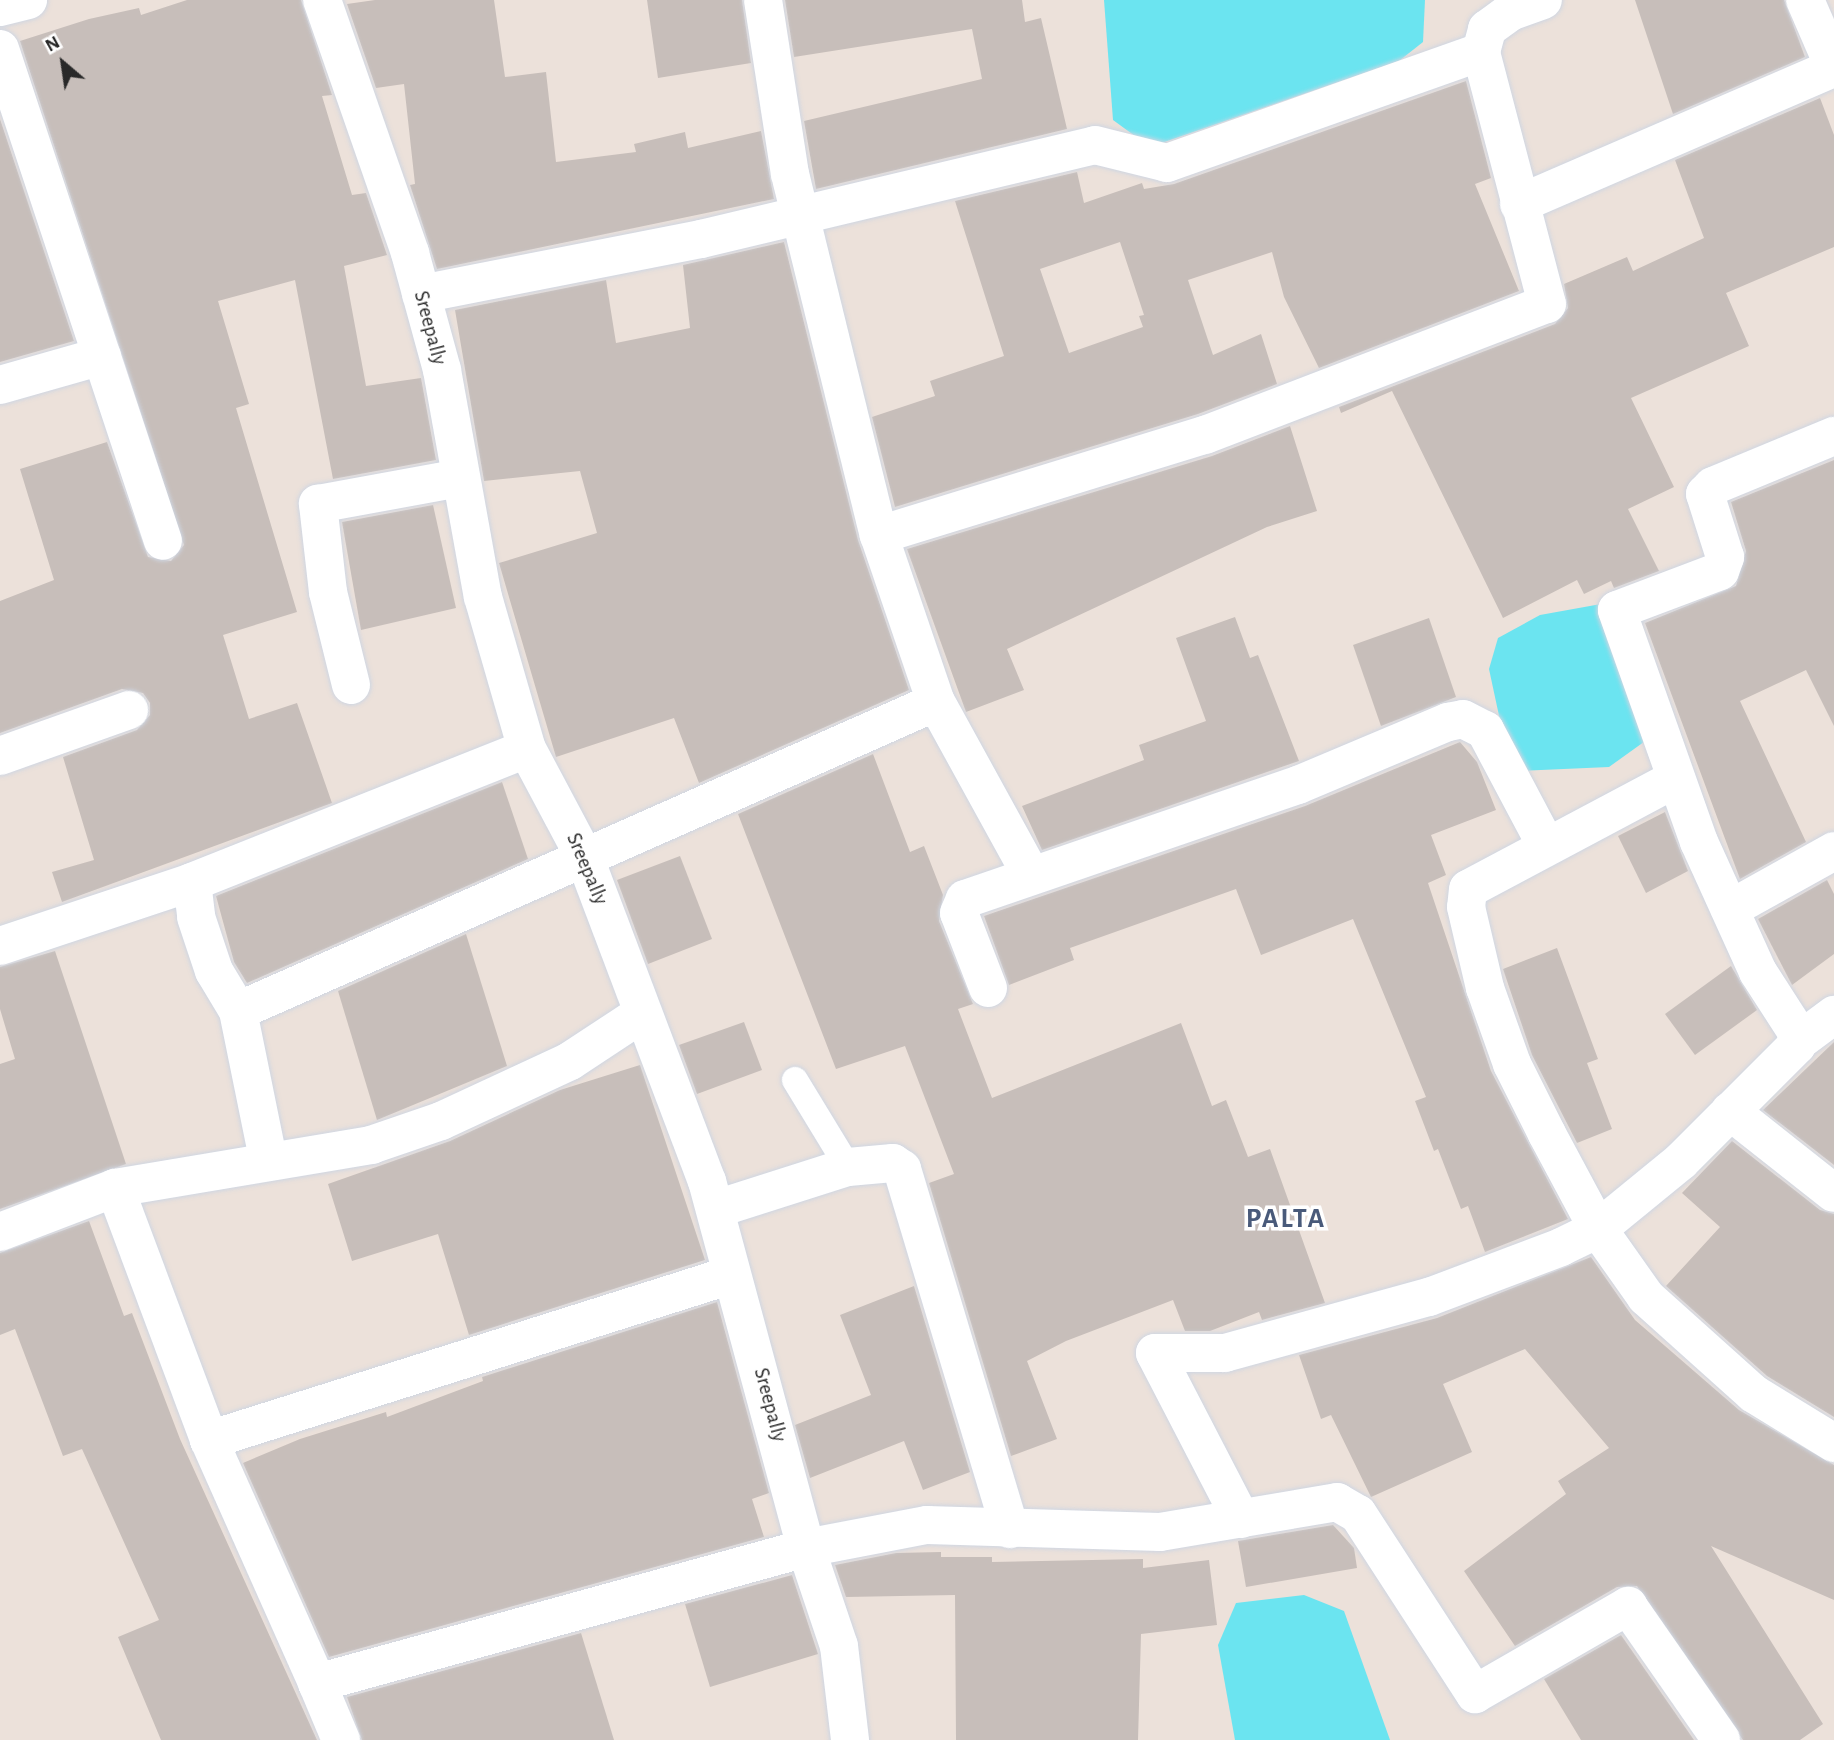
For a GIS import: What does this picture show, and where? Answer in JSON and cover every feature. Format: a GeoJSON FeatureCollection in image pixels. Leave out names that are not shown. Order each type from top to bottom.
{"type":"FeatureCollection","features":[{"type":"Feature","properties":{"kind":"street"},"geometry":{"type":"LineString","coordinates":[[0,7],[28,0]]}},
{"type":"Feature","properties":{"kind":"street","name":"Sreepally"},"geometry":{"type":"LineString","coordinates":[[322,0],[421,294],[442,370],[482,597],[527,748],[584,856],[716,1209],[731,1276],[766,1388],[806,1548],[839,1647],[850,1740]]}},
{"type":"Feature","properties":{"kind":"street"},"geometry":{"type":"LineString","coordinates":[[763,0],[784,146],[804,215],[837,380],[879,535],[936,702],[1030,873]]}},
{"type":"Feature","properties":{"kind":"street"},"geometry":{"type":"LineString","coordinates":[[879,535],[1205,435],[1539,310],[1548,298],[1519,204],[1481,52],[1487,29],[1510,12],[1543,0]]}},
{"type":"Feature","properties":{"kind":"street"},"geometry":{"type":"LineString","coordinates":[[1519,204],[1834,67],[1805,0]]}},
{"type":"Feature","properties":{"kind":"street"},"geometry":{"type":"LineString","coordinates":[[0,48],[163,541]]}},
{"type":"Feature","properties":{"kind":"street"},"geometry":{"type":"LineString","coordinates":[[421,294],[804,215],[1095,145],[1167,163],[1481,52]]}},
{"type":"Feature","properties":{"kind":"street"},"geometry":{"type":"LineString","coordinates":[[0,385],[102,356]]}},
{"type":"Feature","properties":{"kind":"street"},"geometry":{"type":"LineString","coordinates":[[1799,1041],[1758,972],[1675,779],[1617,610],[1720,571],[1725,557],[1705,494],[1713,486],[1834,436]]}},
{"type":"Feature","properties":{"kind":"street"},"geometry":{"type":"LineString","coordinates":[[351,685],[328,592],[318,504],[460,478]]}},
{"type":"Feature","properties":{"kind":"street"},"geometry":{"type":"LineString","coordinates":[[238,1011],[936,702]]}},
{"type":"Feature","properties":{"kind":"street"},"geometry":{"type":"LineString","coordinates":[[0,756],[130,710]]}},
{"type":"Feature","properties":{"kind":"street"},"geometry":{"type":"LineString","coordinates":[[988,988],[958,905],[1030,873],[1196,822],[1463,719],[1485,730],[1499,748],[1546,845]]}},
{"type":"Feature","properties":{"kind":"street"},"geometry":{"type":"LineString","coordinates":[[0,946],[192,883],[527,748]]}},
{"type":"Feature","properties":{"kind":"street"},"geometry":{"type":"LineString","coordinates":[[1675,779],[1546,845],[1468,889],[1466,906],[1485,988],[1512,1064],[1598,1229],[1663,1317],[1754,1394],[1834,1443]]}},
{"type":"Feature","properties":{"kind":"street"},"geometry":{"type":"LineString","coordinates":[[1730,909],[1834,851]]}},
{"type":"Feature","properties":{"kind":"street"},"geometry":{"type":"LineString","coordinates":[[192,883],[196,917],[214,971],[238,1011],[268,1158]]}},
{"type":"Feature","properties":{"kind":"street"},"geometry":{"type":"LineString","coordinates":[[0,1232],[115,1188],[268,1158],[371,1145],[441,1121],[570,1061],[643,1013]]}},
{"type":"Feature","properties":{"kind":"street"},"geometry":{"type":"LineString","coordinates":[[1241,1518],[1155,1353],[1225,1353],[1429,1297],[1598,1229],[1681,1161],[1799,1041],[1834,1015]]}},
{"type":"Feature","properties":{"kind":"street"},"geometry":{"type":"LineString","coordinates":[[1730,1111],[1834,1193]]}},
{"type":"Feature","properties":{"kind":"street"},"geometry":{"type":"LineString","coordinates":[[716,1209],[848,1167],[893,1164],[902,1170],[1010,1529]]}},
{"type":"Feature","properties":{"kind":"street"},"geometry":{"type":"LineString","coordinates":[[115,1188],[209,1440],[341,1740]]}},
{"type":"Feature","properties":{"kind":"street"},"geometry":{"type":"LineString","coordinates":[[209,1440],[731,1276]]}},
{"type":"Feature","properties":{"kind":"street"},"geometry":{"type":"LineString","coordinates":[[317,1683],[806,1548],[927,1525],[1160,1532],[1337,1502],[1351,1505],[1475,1694],[1628,1606],[1721,1740]]}},
{"type":"Feature","properties":{"kind":"lane"},"geometry":{"type":"LineString","coordinates":[[795,1080],[848,1167]]}},
{"type":"Feature","properties":{"kind":"water"},"geometry":{"type":"Polygon","coordinates":[[[1104,0],[1425,0],[1423,42],[1399,61],[1150,147],[1113,120],[1104,0]]]}},
{"type":"Feature","properties":{"kind":"water"},"geometry":{"type":"Polygon","coordinates":[[[1601,604],[1648,739],[1609,767],[1520,771],[1501,725],[1489,669],[1498,638],[1540,615],[1601,604]]]}},
{"type":"Feature","properties":{"kind":"water"},"geometry":{"type":"Polygon","coordinates":[[[1304,1595],[1344,1611],[1390,1740],[1235,1740],[1218,1645],[1236,1603],[1304,1595]]]}},
{"type":"Feature","properties":{"kind":"building"},"geometry":{"type":"Polygon","coordinates":[[[187,0],[301,0],[332,95],[322,96],[352,195],[366,193],[387,255],[344,266],[366,386],[421,378],[436,460],[333,479],[295,280],[218,301],[249,404],[236,408],[297,612],[223,635],[249,719],[297,703],[332,803],[62,902],[52,872],[94,860],[63,757],[137,730],[150,715],[150,703],[143,693],[122,689],[0,733],[0,601],[54,580],[20,469],[107,442],[148,557],[171,561],[184,545],[20,41],[89,19],[139,8],[141,15],[187,0]]]}},
{"type":"Feature","properties":{"kind":"building"},"geometry":{"type":"Polygon","coordinates":[[[375,0],[494,0],[505,77],[546,72],[556,162],[636,152],[634,144],[685,132],[688,148],[761,131],[774,199],[437,269],[410,185],[415,184],[404,84],[376,88],[347,4],[375,0]]]}},
{"type":"Feature","properties":{"kind":"building"},"geometry":{"type":"Polygon","coordinates":[[[647,0],[742,0],[751,63],[658,78],[647,0]]]}},
{"type":"Feature","properties":{"kind":"building"},"geometry":{"type":"Polygon","coordinates":[[[785,0],[1022,0],[1025,22],[1041,18],[1067,129],[816,189],[804,121],[982,79],[972,29],[794,57],[785,0]]]}},
{"type":"Feature","properties":{"kind":"building"},"geometry":{"type":"Polygon","coordinates":[[[1635,0],[1784,0],[1805,57],[1673,114],[1635,0]]]}},
{"type":"Feature","properties":{"kind":"building"},"geometry":{"type":"Polygon","coordinates":[[[1466,81],[1491,178],[1475,184],[1519,291],[1319,368],[1284,297],[1272,252],[1188,280],[1213,355],[1261,334],[1277,384],[1198,414],[895,507],[872,417],[935,396],[930,381],[1004,356],[955,201],[1077,172],[1084,203],[1142,183],[1144,189],[1174,184],[1466,81]],[[1120,242],[1040,269],[1069,353],[1143,327],[1139,316],[1144,315],[1120,242]]]}},
{"type":"Feature","properties":{"kind":"building"},"geometry":{"type":"Polygon","coordinates":[[[1820,98],[1834,135],[1834,247],[1726,293],[1749,346],[1631,398],[1674,487],[1628,509],[1659,571],[1614,588],[1611,581],[1584,594],[1577,580],[1503,618],[1392,391],[1341,413],[1339,407],[1555,324],[1568,308],[1564,284],[1627,257],[1633,271],[1704,238],[1675,160],[1820,98]]]}},
{"type":"Feature","properties":{"kind":"building"},"geometry":{"type":"Polygon","coordinates":[[[0,119],[74,341],[0,362],[0,119]]]}},
{"type":"Feature","properties":{"kind":"building"},"geometry":{"type":"Polygon","coordinates":[[[784,242],[858,540],[909,690],[699,783],[674,718],[556,757],[499,563],[597,533],[580,471],[484,481],[455,310],[606,280],[616,343],[690,328],[683,265],[784,242]]]}},
{"type":"Feature","properties":{"kind":"building"},"geometry":{"type":"Polygon","coordinates":[[[1290,426],[1317,511],[1267,527],[1007,649],[1024,690],[966,712],[907,549],[1212,456],[1290,426]]]}},
{"type":"Feature","properties":{"kind":"building"},"geometry":{"type":"Polygon","coordinates":[[[1834,460],[1834,726],[1806,670],[1740,701],[1806,842],[1740,879],[1645,623],[1736,586],[1746,551],[1731,502],[1834,460]]]}},
{"type":"Feature","properties":{"kind":"building"},"geometry":{"type":"Polygon","coordinates":[[[433,505],[456,608],[361,630],[342,522],[433,505]]]}},
{"type":"Feature","properties":{"kind":"building"},"geometry":{"type":"Polygon","coordinates":[[[1235,617],[1250,658],[1258,655],[1299,761],[1042,850],[1022,806],[1144,760],[1139,745],[1206,721],[1176,638],[1235,617]]]}},
{"type":"Feature","properties":{"kind":"building"},"geometry":{"type":"Polygon","coordinates":[[[1429,618],[1456,697],[1381,726],[1353,645],[1429,618]]]}},
{"type":"Feature","properties":{"kind":"building"},"geometry":{"type":"Polygon","coordinates":[[[1460,742],[1477,762],[1496,810],[1431,835],[1446,875],[1428,883],[1491,1071],[1568,1219],[1485,1252],[1468,1206],[1461,1209],[1438,1149],[1434,1151],[1415,1101],[1426,1097],[1353,919],[1261,955],[1236,889],[1070,948],[1074,960],[1009,985],[984,916],[1305,806],[1460,742]]]}},
{"type":"Feature","properties":{"kind":"building"},"geometry":{"type":"Polygon","coordinates":[[[873,754],[910,852],[924,846],[943,895],[939,921],[973,1004],[958,1009],[992,1098],[1181,1023],[1212,1106],[1226,1100],[1248,1157],[1270,1149],[1325,1303],[1262,1320],[1259,1312],[1210,1331],[1185,1331],[1173,1300],[1066,1341],[1027,1361],[1057,1439],[1011,1456],[929,1183],[954,1174],[905,1046],[836,1069],[738,814],[873,754]]]}},
{"type":"Feature","properties":{"kind":"building"},"geometry":{"type":"Polygon","coordinates":[[[502,782],[528,859],[247,983],[234,962],[216,896],[502,782]]]}},
{"type":"Feature","properties":{"kind":"building"},"geometry":{"type":"Polygon","coordinates":[[[1665,812],[1688,871],[1646,893],[1618,836],[1665,812]]]}},
{"type":"Feature","properties":{"kind":"building"},"geometry":{"type":"Polygon","coordinates":[[[680,856],[712,939],[648,964],[617,880],[680,856]]]}},
{"type":"Feature","properties":{"kind":"building"},"geometry":{"type":"Polygon","coordinates":[[[1827,880],[1834,894],[1834,954],[1792,985],[1758,919],[1827,880]]]}},
{"type":"Feature","properties":{"kind":"building"},"geometry":{"type":"Polygon","coordinates":[[[466,934],[507,1066],[377,1120],[338,991],[466,934]]]}},
{"type":"Feature","properties":{"kind":"building"},"geometry":{"type":"Polygon","coordinates":[[[1557,948],[1598,1059],[1587,1063],[1612,1129],[1577,1143],[1532,1055],[1503,969],[1557,948]]]}},
{"type":"Feature","properties":{"kind":"building"},"geometry":{"type":"Polygon","coordinates":[[[55,951],[126,1164],[0,1209],[0,1064],[15,1059],[0,1009],[0,967],[55,951]]]}},
{"type":"Feature","properties":{"kind":"building"},"geometry":{"type":"Polygon","coordinates":[[[1731,966],[1757,1010],[1695,1055],[1665,1014],[1731,966]]]}},
{"type":"Feature","properties":{"kind":"building"},"geometry":{"type":"Polygon","coordinates":[[[744,1022],[762,1070],[697,1094],[679,1045],[744,1022]]]}},
{"type":"Feature","properties":{"kind":"building"},"geometry":{"type":"Polygon","coordinates":[[[1834,1042],[1834,1165],[1763,1110],[1834,1042]]]}},
{"type":"Feature","properties":{"kind":"building"},"geometry":{"type":"Polygon","coordinates":[[[640,1065],[705,1260],[469,1335],[438,1234],[352,1261],[328,1184],[450,1141],[560,1090],[640,1065]]]}},
{"type":"Feature","properties":{"kind":"building"},"geometry":{"type":"Polygon","coordinates":[[[1732,1141],[1820,1210],[1834,1214],[1834,1417],[1767,1376],[1666,1286],[1720,1227],[1682,1193],[1732,1141]]]}},
{"type":"Feature","properties":{"kind":"building"},"geometry":{"type":"Polygon","coordinates":[[[89,1221],[124,1316],[132,1313],[180,1439],[317,1740],[161,1740],[118,1637],[159,1620],[82,1449],[63,1456],[15,1329],[0,1335],[0,1253],[89,1221]]]}},
{"type":"Feature","properties":{"kind":"building"},"geometry":{"type":"Polygon","coordinates":[[[1591,1257],[1635,1320],[1739,1410],[1834,1465],[1834,1600],[1711,1546],[1823,1724],[1800,1740],[1743,1740],[1637,1586],[1617,1587],[1515,1646],[1464,1571],[1566,1494],[1558,1481],[1609,1448],[1525,1349],[1443,1384],[1472,1452],[1371,1497],[1331,1415],[1321,1419],[1299,1355],[1437,1318],[1591,1257]]]}},
{"type":"Feature","properties":{"kind":"building"},"geometry":{"type":"Polygon","coordinates":[[[914,1286],[970,1472],[923,1490],[904,1441],[810,1478],[795,1425],[871,1395],[840,1315],[914,1286]]]}},
{"type":"Feature","properties":{"kind":"building"},"geometry":{"type":"Polygon","coordinates":[[[717,1302],[769,1493],[752,1499],[764,1537],[329,1657],[243,1463],[300,1439],[386,1412],[387,1417],[483,1381],[482,1377],[717,1302]]]}},
{"type":"Feature","properties":{"kind":"building"},"geometry":{"type":"Polygon","coordinates":[[[1333,1525],[1354,1548],[1357,1568],[1246,1587],[1238,1541],[1333,1525]]]}},
{"type":"Feature","properties":{"kind":"building"},"geometry":{"type":"Polygon","coordinates":[[[941,1552],[941,1557],[992,1557],[992,1562],[1143,1559],[1143,1568],[1209,1560],[1217,1625],[1141,1634],[1138,1740],[956,1740],[955,1595],[846,1597],[835,1565],[896,1553],[941,1552]]]}},
{"type":"Feature","properties":{"kind":"building"},"geometry":{"type":"Polygon","coordinates":[[[792,1575],[818,1654],[710,1687],[685,1604],[792,1575]]]}},
{"type":"Feature","properties":{"kind":"building"},"geometry":{"type":"Polygon","coordinates":[[[581,1633],[614,1740],[362,1740],[347,1697],[581,1633]]]}},
{"type":"Feature","properties":{"kind":"building"},"geometry":{"type":"Polygon","coordinates":[[[1621,1635],[1694,1740],[1581,1740],[1544,1679],[1621,1635]]]}},
{"type":"Feature","properties":{"kind":"district","name":"PALTA"},"geometry":{"type":"Point","coordinates":[1286,1219]}}]}
